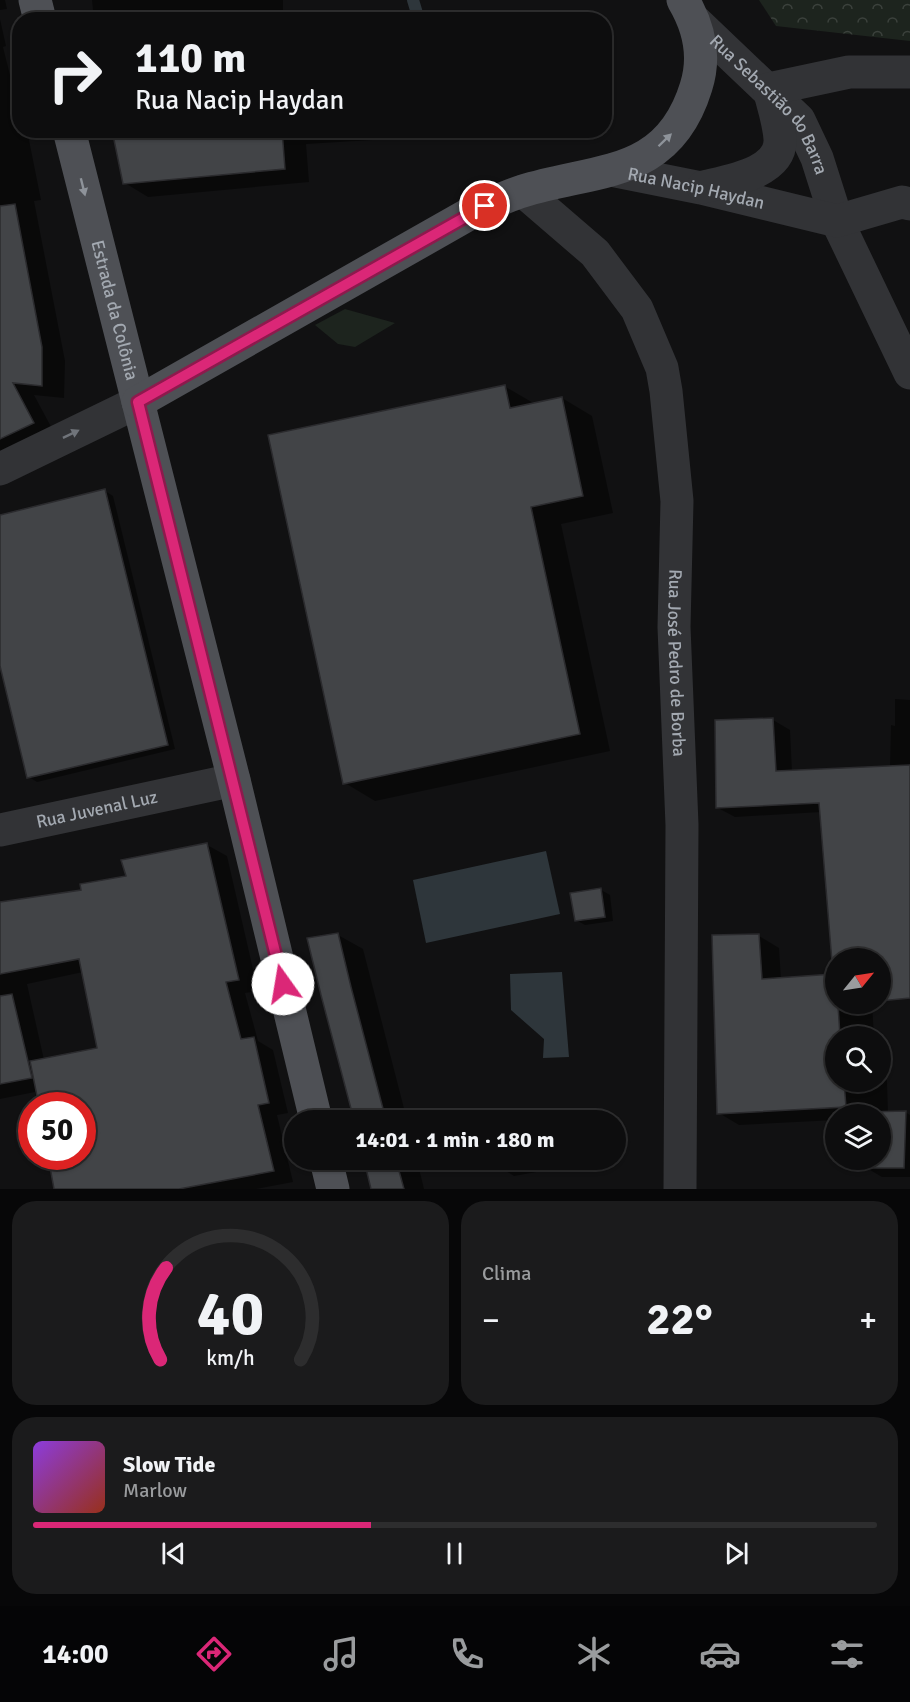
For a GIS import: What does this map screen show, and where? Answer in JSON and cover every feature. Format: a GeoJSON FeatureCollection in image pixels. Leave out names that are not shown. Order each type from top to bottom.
{"type":"FeatureCollection","features":[{"type":"Feature","properties":{"kind":"main road"},"geometry":{"type":"LineString","coordinates":[[616,171],[655,149],[678,127],[692,99],[701,70],[689,11]]}},
{"type":"Feature","properties":{"kind":"main road","name":"Estrada da Colônia"},"geometry":{"type":"LineString","coordinates":[[71,138],[234,780],[314,1110]]}},
{"type":"Feature","properties":{"kind":"main road","name":"Rua Nacip Haydan"},"geometry":{"type":"LineString","coordinates":[[138,402],[441,228],[485,206],[523,191],[616,171]]}},
{"type":"Feature","properties":{"kind":"main road"},"geometry":{"type":"LineString","coordinates":[[328,1170],[333,1189]]}},
{"type":"Feature","properties":{"kind":"street","name":"Rua Sebastião do Barra"},"geometry":{"type":"LineString","coordinates":[[689,11],[800,120],[817,158],[837,221],[866,276],[910,373]]}},
{"type":"Feature","properties":{"kind":"street"},"geometry":{"type":"LineString","coordinates":[[701,188],[745,177],[771,162],[781,141],[769,89],[849,72],[910,72]]}},
{"type":"Feature","properties":{"kind":"street","name":"Rua Nacip Haydan"},"geometry":{"type":"LineString","coordinates":[[616,171],[701,188],[837,221],[902,202],[910,204]]}},
{"type":"Feature","properties":{"kind":"street","name":"Rua José Pedro de Borba"},"geometry":{"type":"LineString","coordinates":[[523,191],[595,253],[636,309],[662,368],[666,391],[677,501],[674,627],[682,825],[680,1189]]}},
{"type":"Feature","properties":{"kind":"street"},"geometry":{"type":"LineString","coordinates":[[0,469],[138,402]]}},
{"type":"Feature","properties":{"kind":"street","name":"Rua Juvenal Luz"},"geometry":{"type":"LineString","coordinates":[[0,830],[234,780]]}},
{"type":"Feature","properties":{"kind":"green space"},"geometry":{"type":"Polygon","coordinates":[[[759,0],[910,0],[910,41],[776,26],[759,0]]]}},
{"type":"Feature","properties":{"kind":"green space"},"geometry":{"type":"Polygon","coordinates":[[[345,309],[395,323],[355,347],[338,344],[315,325],[345,309]]]}},
{"type":"Feature","properties":{"kind":"shaded area"},"geometry":{"type":"Polygon","coordinates":[[[546,851],[560,914],[426,943],[413,880],[546,851]]]}},
{"type":"Feature","properties":{"kind":"shaded area"},"geometry":{"type":"Polygon","coordinates":[[[562,972],[569,1057],[543,1058],[544,1039],[511,1010],[510,974],[562,972]]]}},
{"type":"Feature","properties":{"kind":"building"},"geometry":{"type":"Polygon","coordinates":[[[114,138],[283,138],[285,169],[123,184],[114,138]]]}},
{"type":"Feature","properties":{"kind":"building"},"geometry":{"type":"Polygon","coordinates":[[[15,204],[42,347],[42,386],[13,383],[34,423],[0,439],[0,206],[15,204]]]}},
{"type":"Feature","properties":{"kind":"building"},"geometry":{"type":"Polygon","coordinates":[[[505,385],[510,408],[562,397],[583,496],[531,507],[580,734],[343,784],[268,435],[505,385]]]}},
{"type":"Feature","properties":{"kind":"building"},"geometry":{"type":"Polygon","coordinates":[[[105,489],[168,745],[27,778],[0,666],[0,515],[105,489]]]}},
{"type":"Feature","properties":{"kind":"building"},"geometry":{"type":"Polygon","coordinates":[[[773,718],[776,771],[910,765],[910,998],[891,1000],[891,948],[831,948],[819,803],[716,808],[715,720],[773,718]]]}},
{"type":"Feature","properties":{"kind":"building"},"geometry":{"type":"Polygon","coordinates":[[[207,843],[239,980],[226,982],[241,1039],[254,1037],[269,1103],[258,1105],[274,1171],[179,1189],[54,1189],[51,1170],[96,1170],[96,1092],[36,1092],[30,1061],[97,1048],[79,959],[0,974],[0,902],[81,890],[80,884],[126,876],[121,860],[207,843]]]}},
{"type":"Feature","properties":{"kind":"building"},"geometry":{"type":"Polygon","coordinates":[[[601,888],[605,917],[575,921],[570,893],[601,888]]]}},
{"type":"Feature","properties":{"kind":"building"},"geometry":{"type":"Polygon","coordinates":[[[338,933],[383,1110],[351,1110],[307,938],[338,933]]]}},
{"type":"Feature","properties":{"kind":"building"},"geometry":{"type":"Polygon","coordinates":[[[759,934],[762,979],[825,975],[825,1014],[839,1014],[839,1026],[825,1026],[825,1092],[845,1092],[846,1104],[825,1104],[825,1108],[717,1114],[712,935],[759,934]]]}},
{"type":"Feature","properties":{"kind":"building"},"geometry":{"type":"Polygon","coordinates":[[[12,994],[32,1078],[0,1084],[0,996],[12,994]]]}},
{"type":"Feature","properties":{"kind":"building"},"geometry":{"type":"Polygon","coordinates":[[[891,1111],[906,1111],[904,1168],[891,1168],[891,1111]]]}},
{"type":"Feature","properties":{"kind":"building"},"geometry":{"type":"Polygon","coordinates":[[[366,1170],[399,1170],[404,1189],[371,1189],[366,1170]]]}},
{"type":"Feature","properties":{"kind":"waterway"},"geometry":{"type":"LineString","coordinates":[[413,0],[417,12]]}},
{"type":"Feature","properties":{"kind":"route"},"geometry":{"type":"LineString","coordinates":[[283,984],[138,402],[441,228],[485,206]]}}]}
